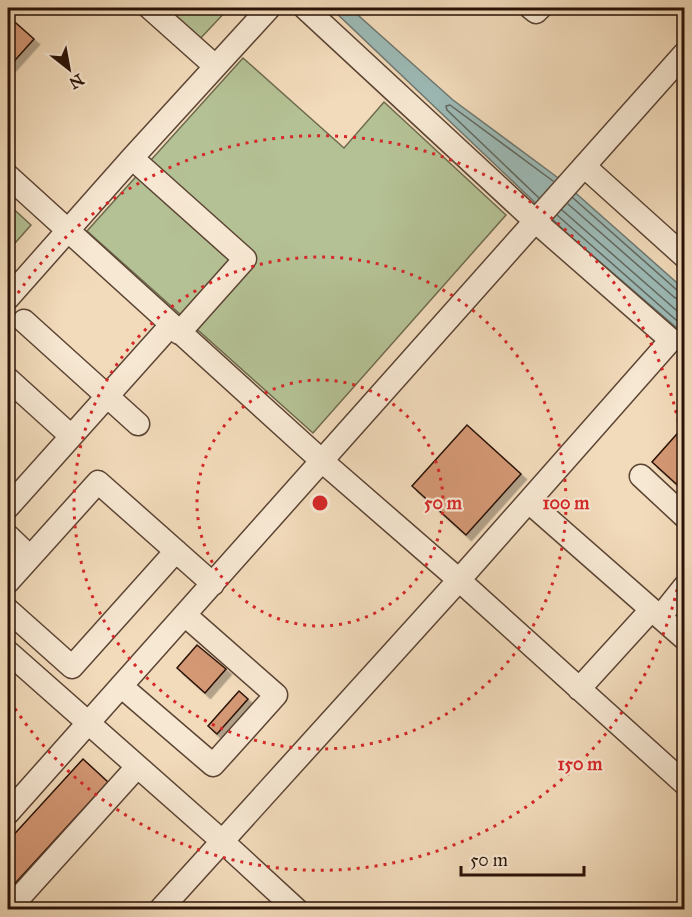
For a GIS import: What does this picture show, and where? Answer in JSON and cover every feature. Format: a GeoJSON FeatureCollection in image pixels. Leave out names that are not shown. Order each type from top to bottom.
{"type":"FeatureCollection","features":[{"type":"Feature","properties":{"kind":"street"},"geometry":{"type":"LineString","coordinates":[[150,8],[215,66]]}},
{"type":"Feature","properties":{"kind":"street"},"geometry":{"type":"LineString","coordinates":[[8,298],[269,8]]}},
{"type":"Feature","properties":{"kind":"street"},"geometry":{"type":"LineString","coordinates":[[159,909],[529,502],[678,346],[305,8]]}},
{"type":"Feature","properties":{"kind":"street"},"geometry":{"type":"LineString","coordinates":[[531,8],[536,12],[540,8]]}},
{"type":"Feature","properties":{"kind":"street"},"geometry":{"type":"LineString","coordinates":[[8,813],[684,54]]}},
{"type":"Feature","properties":{"kind":"street"},"geometry":{"type":"LineString","coordinates":[[12,494],[245,259],[132,158]]}},
{"type":"Feature","properties":{"kind":"street"},"geometry":{"type":"LineString","coordinates":[[584,166],[684,256]]}},
{"type":"Feature","properties":{"kind":"street"},"geometry":{"type":"LineString","coordinates":[[8,176],[322,461],[459,580],[684,783]]}},
{"type":"Feature","properties":{"kind":"street"},"geometry":{"type":"LineString","coordinates":[[24,321],[138,424]]}},
{"type":"Feature","properties":{"kind":"street"},"geometry":{"type":"LineString","coordinates":[[8,379],[71,436]]}},
{"type":"Feature","properties":{"kind":"street"},"geometry":{"type":"LineString","coordinates":[[641,476],[684,516]]}},
{"type":"Feature","properties":{"kind":"street"},"geometry":{"type":"LineString","coordinates":[[8,582],[98,482],[213,584]]}},
{"type":"Feature","properties":{"kind":"street"},"geometry":{"type":"LineString","coordinates":[[529,502],[684,638]]}},
{"type":"Feature","properties":{"kind":"street"},"geometry":{"type":"LineString","coordinates":[[8,536],[30,557]]}},
{"type":"Feature","properties":{"kind":"street"},"geometry":{"type":"LineString","coordinates":[[8,610],[72,667],[176,551]]}},
{"type":"Feature","properties":{"kind":"street"},"geometry":{"type":"LineString","coordinates":[[579,689],[684,587]]}},
{"type":"Feature","properties":{"kind":"street"},"geometry":{"type":"LineString","coordinates":[[121,686],[213,765],[221,757],[276,695],[185,615]]}},
{"type":"Feature","properties":{"kind":"street"},"geometry":{"type":"LineString","coordinates":[[8,652],[297,909]]}},
{"type":"Feature","properties":{"kind":"street"},"geometry":{"type":"LineString","coordinates":[[8,909],[137,767]]}},
{"type":"Feature","properties":{"kind":"green space"},"geometry":{"type":"Polygon","coordinates":[[[158,8],[229,8],[197,42],[158,8]]]}},
{"type":"Feature","properties":{"kind":"green space"},"geometry":{"type":"Polygon","coordinates":[[[243,58],[344,148],[384,102],[506,215],[313,433],[87,231],[243,58]]]}},
{"type":"Feature","properties":{"kind":"green space"},"geometry":{"type":"Polygon","coordinates":[[[8,204],[31,225],[8,251],[8,204]]]}},
{"type":"Feature","properties":{"kind":"water"},"geometry":{"type":"Polygon","coordinates":[[[331,8],[350,8],[453,100],[561,180],[684,289],[684,334],[571,237],[331,8]]]}},
{"type":"Feature","properties":{"kind":"building"},"geometry":{"type":"Polygon","coordinates":[[[8,16],[34,39],[8,68],[8,16]]]}},
{"type":"Feature","properties":{"kind":"building"},"geometry":{"type":"Polygon","coordinates":[[[467,425],[521,474],[466,535],[412,486],[467,425]]]}},
{"type":"Feature","properties":{"kind":"building"},"geometry":{"type":"Polygon","coordinates":[[[684,426],[684,491],[652,462],[684,426]]]}},
{"type":"Feature","properties":{"kind":"building"},"geometry":{"type":"Polygon","coordinates":[[[197,645],[226,669],[205,693],[177,668],[197,645]]]}},
{"type":"Feature","properties":{"kind":"building"},"geometry":{"type":"Polygon","coordinates":[[[239,691],[248,699],[217,734],[208,726],[239,691]]]}},
{"type":"Feature","properties":{"kind":"building"},"geometry":{"type":"Polygon","coordinates":[[[83,759],[108,782],[8,891],[8,841],[83,759]]]}}]}
